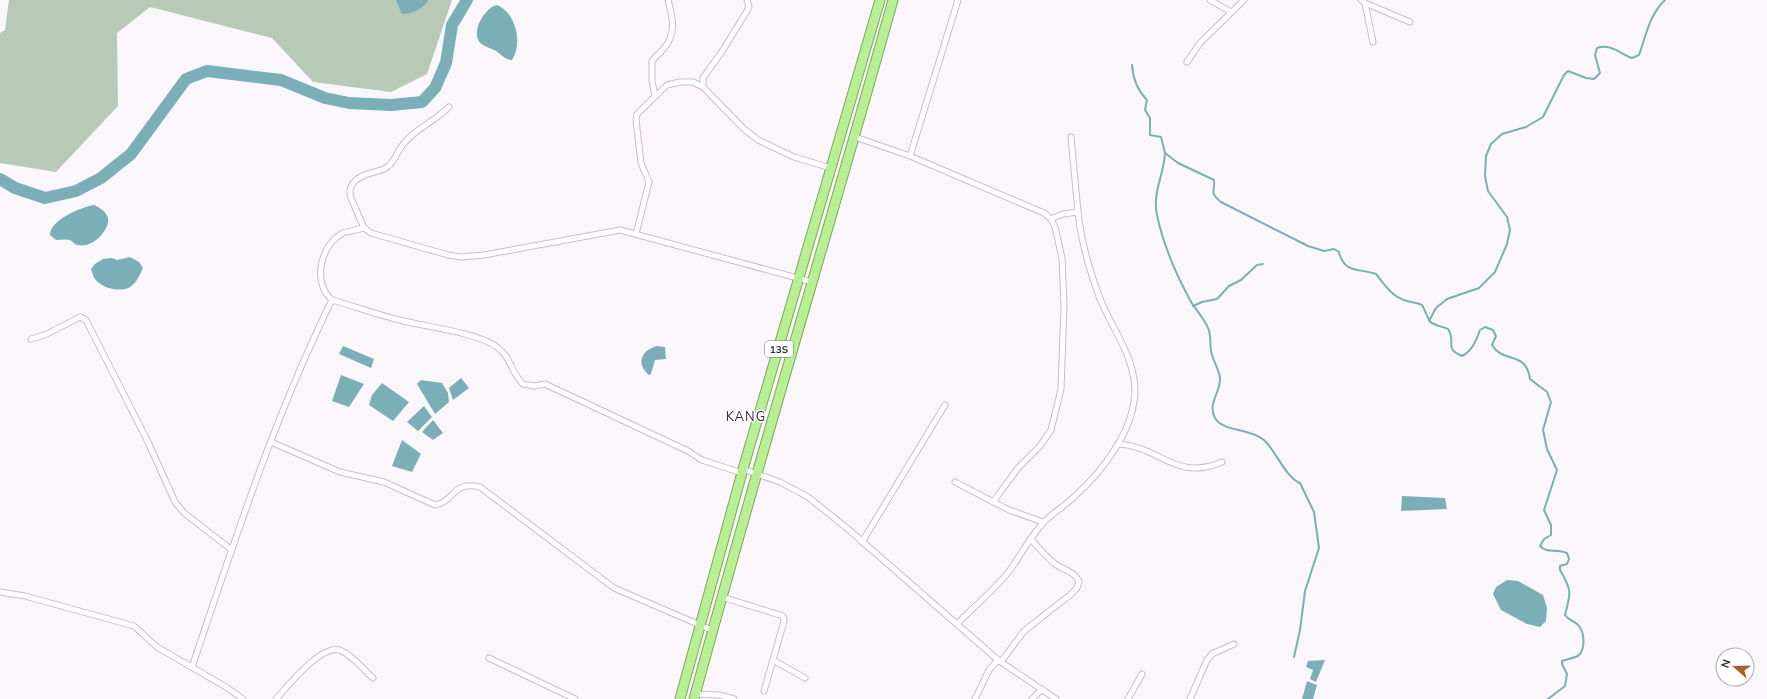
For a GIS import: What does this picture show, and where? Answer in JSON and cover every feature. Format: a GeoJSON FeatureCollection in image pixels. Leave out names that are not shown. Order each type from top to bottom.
{"type":"FeatureCollection","features":[{"type":"Feature","properties":{"kind":"highway","name":"13S"},"geometry":{"type":"LineString","coordinates":[[680,699],[743,471],[880,0]]}},
{"type":"Feature","properties":{"kind":"highway","name":"13S"},"geometry":{"type":"LineString","coordinates":[[694,696],[714,631],[756,473],[855,137],[893,0]]}},
{"type":"Feature","properties":{"kind":"street"},"geometry":{"type":"LineString","coordinates":[[655,96],[652,81],[652,61],[665,46],[672,34],[673,20],[668,0]]}},
{"type":"Feature","properties":{"kind":"street"},"geometry":{"type":"LineString","coordinates":[[702,87],[703,78],[728,44],[747,11],[749,6],[747,0]]}},
{"type":"Feature","properties":{"kind":"street"},"geometry":{"type":"LineString","coordinates":[[910,156],[958,0]]}},
{"type":"Feature","properties":{"kind":"street"},"geometry":{"type":"LineString","coordinates":[[1210,0],[1231,12]]}},
{"type":"Feature","properties":{"kind":"street"},"geometry":{"type":"LineString","coordinates":[[1187,62],[1200,43],[1244,0]]}},
{"type":"Feature","properties":{"kind":"street"},"geometry":{"type":"LineString","coordinates":[[1363,2],[1410,22]]}},
{"type":"Feature","properties":{"kind":"street"},"geometry":{"type":"LineString","coordinates":[[1363,2],[1373,42]]}},
{"type":"Feature","properties":{"kind":"street"},"geometry":{"type":"LineString","coordinates":[[636,234],[649,182],[641,163],[636,120],[637,114],[667,85],[680,82],[693,82],[702,87],[744,129],[758,140],[794,157],[831,168]]}},
{"type":"Feature","properties":{"kind":"street"},"geometry":{"type":"LineString","coordinates":[[449,107],[440,116],[406,140],[396,157],[386,168],[355,181],[350,194],[364,228],[371,233],[435,252],[461,256],[484,255],[615,230],[636,234],[788,274],[812,282]]}},
{"type":"Feature","properties":{"kind":"street"},"geometry":{"type":"LineString","coordinates":[[855,137],[910,156],[1044,213],[1051,219],[1058,238],[1062,258],[1064,306],[1061,389],[1051,430],[1040,446],[1018,468],[993,502]]}},
{"type":"Feature","properties":{"kind":"street"},"geometry":{"type":"LineString","coordinates":[[957,624],[1009,571],[1043,522],[1076,496],[1098,472],[1118,444],[1128,426],[1132,413],[1135,380],[1124,344],[1099,297],[1081,238],[1071,137]]}},
{"type":"Feature","properties":{"kind":"street"},"geometry":{"type":"LineString","coordinates":[[1051,219],[1063,214],[1078,212]]}},
{"type":"Feature","properties":{"kind":"street"},"geometry":{"type":"LineString","coordinates":[[364,228],[343,233],[333,241],[321,261],[320,268],[324,290],[332,300],[407,322],[443,329],[489,342],[497,346],[508,357],[515,374],[523,384],[534,386],[545,384],[688,451],[702,460],[756,473],[780,482],[808,497],[999,661],[1056,699]]}},
{"type":"Feature","properties":{"kind":"street"},"geometry":{"type":"LineString","coordinates":[[192,667],[232,550],[289,393],[332,300]]}},
{"type":"Feature","properties":{"kind":"street"},"geometry":{"type":"LineString","coordinates":[[31,339],[47,334],[80,317],[86,320],[148,442],[175,502],[184,513],[232,550]]}},
{"type":"Feature","properties":{"kind":"street"},"geometry":{"type":"LineString","coordinates":[[862,542],[945,405]]}},
{"type":"Feature","properties":{"kind":"street"},"geometry":{"type":"LineString","coordinates":[[271,442],[340,472],[384,482],[435,505],[440,504],[467,485],[480,487],[614,588],[714,631]]}},
{"type":"Feature","properties":{"kind":"street"},"geometry":{"type":"LineString","coordinates":[[1118,444],[1143,448],[1173,465],[1207,468],[1222,462]]}},
{"type":"Feature","properties":{"kind":"street"},"geometry":{"type":"LineString","coordinates":[[955,482],[1009,510],[1043,522]]}},
{"type":"Feature","properties":{"kind":"street"},"geometry":{"type":"LineString","coordinates":[[975,699],[989,670],[999,661],[1024,631],[1077,588],[1079,581],[1077,576],[1069,570],[1055,564],[1031,539]]}},
{"type":"Feature","properties":{"kind":"street"},"geometry":{"type":"LineString","coordinates":[[0,592],[25,596],[134,626],[157,647],[226,686],[243,699]]}},
{"type":"Feature","properties":{"kind":"street"},"geometry":{"type":"LineString","coordinates":[[722,597],[782,616],[784,621],[764,691]]}},
{"type":"Feature","properties":{"kind":"street"},"geometry":{"type":"LineString","coordinates":[[1190,699],[1207,660],[1212,654],[1234,644]]}},
{"type":"Feature","properties":{"kind":"street"},"geometry":{"type":"LineString","coordinates":[[276,699],[316,659],[331,649],[347,654],[373,678]]}},
{"type":"Feature","properties":{"kind":"street"},"geometry":{"type":"LineString","coordinates":[[489,658],[575,699]]}},
{"type":"Feature","properties":{"kind":"street"},"geometry":{"type":"LineString","coordinates":[[773,660],[805,678]]}},
{"type":"Feature","properties":{"kind":"street"},"geometry":{"type":"LineString","coordinates":[[1128,699],[1142,674]]}},
{"type":"Feature","properties":{"kind":"street"},"geometry":{"type":"LineString","coordinates":[[1032,699],[1042,689]]}},
{"type":"Feature","properties":{"kind":"street"},"geometry":{"type":"LineString","coordinates":[[694,696],[720,696],[734,699]]}},
{"type":"Feature","properties":{"kind":"green space"},"geometry":{"type":"Polygon","coordinates":[[[9,0],[452,0],[427,74],[391,92],[313,82],[272,38],[150,7],[117,33],[118,106],[56,172],[0,163],[0,33],[5,30],[9,0]]]}},
{"type":"Feature","properties":{"kind":"water"},"geometry":{"type":"Polygon","coordinates":[[[396,0],[428,1],[416,10],[402,14],[396,0]]]}},
{"type":"Feature","properties":{"kind":"water"},"geometry":{"type":"Polygon","coordinates":[[[497,5],[504,9],[509,15],[516,29],[517,45],[512,60],[505,58],[496,51],[486,47],[478,40],[477,32],[483,16],[489,9],[497,5]]]}},
{"type":"Feature","properties":{"kind":"water"},"geometry":{"type":"Polygon","coordinates":[[[94,205],[106,214],[108,217],[108,223],[100,236],[92,243],[87,245],[77,245],[70,240],[56,240],[50,235],[51,229],[60,219],[74,211],[94,205]]]}},
{"type":"Feature","properties":{"kind":"water"},"geometry":{"type":"Polygon","coordinates":[[[130,257],[139,262],[143,268],[136,281],[130,287],[122,290],[111,289],[102,285],[95,279],[91,269],[95,264],[103,259],[112,258],[117,260],[130,257]]]}},
{"type":"Feature","properties":{"kind":"water"},"geometry":{"type":"Polygon","coordinates":[[[343,346],[374,359],[371,368],[339,354],[343,346]]]}},
{"type":"Feature","properties":{"kind":"water"},"geometry":{"type":"Polygon","coordinates":[[[657,346],[665,347],[666,359],[655,360],[651,374],[649,375],[642,366],[642,358],[647,351],[657,346]]]}},
{"type":"Feature","properties":{"kind":"water"},"geometry":{"type":"Polygon","coordinates":[[[341,375],[364,384],[349,407],[332,401],[341,375]]]}},
{"type":"Feature","properties":{"kind":"water"},"geometry":{"type":"Polygon","coordinates":[[[461,378],[469,388],[453,400],[449,388],[461,378]]]}},
{"type":"Feature","properties":{"kind":"water"},"geometry":{"type":"Polygon","coordinates":[[[421,380],[442,383],[448,393],[449,402],[435,414],[417,384],[421,380]]]}},
{"type":"Feature","properties":{"kind":"water"},"geometry":{"type":"Polygon","coordinates":[[[382,383],[409,402],[393,421],[369,405],[372,395],[382,383]]]}},
{"type":"Feature","properties":{"kind":"water"},"geometry":{"type":"Polygon","coordinates":[[[424,406],[432,417],[418,431],[407,422],[424,406]]]}},
{"type":"Feature","properties":{"kind":"water"},"geometry":{"type":"Polygon","coordinates":[[[433,420],[443,433],[433,440],[422,432],[433,420]]]}},
{"type":"Feature","properties":{"kind":"water"},"geometry":{"type":"Polygon","coordinates":[[[402,440],[421,454],[412,472],[392,466],[402,440]]]}},
{"type":"Feature","properties":{"kind":"water"},"geometry":{"type":"Polygon","coordinates":[[[1402,496],[1445,498],[1447,509],[1401,511],[1402,496]]]}},
{"type":"Feature","properties":{"kind":"water"},"geometry":{"type":"Polygon","coordinates":[[[1507,580],[1518,581],[1543,595],[1547,608],[1546,621],[1540,627],[1527,624],[1501,610],[1493,594],[1496,587],[1507,580]]]}},
{"type":"Feature","properties":{"kind":"water"},"geometry":{"type":"Polygon","coordinates":[[[1325,660],[1316,682],[1310,679],[1313,670],[1306,667],[1308,661],[1325,660]]]}},
{"type":"Feature","properties":{"kind":"water"},"geometry":{"type":"Polygon","coordinates":[[[1307,681],[1317,685],[1313,699],[1302,699],[1307,681]]]}},
{"type":"Feature","properties":{"kind":"waterway"},"geometry":{"type":"LineString","coordinates":[[0,179],[15,188],[45,198],[76,191],[101,178],[131,154],[186,79],[207,71],[281,80],[325,98],[349,103],[391,105],[422,102],[435,88],[446,63],[452,25],[467,0]]}},
{"type":"Feature","properties":{"kind":"waterway"},"geometry":{"type":"LineString","coordinates":[[1429,321],[1436,308],[1447,299],[1479,288],[1495,272],[1507,244],[1510,230],[1507,217],[1488,191],[1485,176],[1486,156],[1491,144],[1502,134],[1526,127],[1543,117],[1564,75],[1568,71],[1586,78],[1594,79],[1600,73],[1595,55],[1597,48],[1606,47],[1614,49],[1632,58],[1639,55],[1655,12],[1665,0]]}},
{"type":"Feature","properties":{"kind":"waterway"},"geometry":{"type":"LineString","coordinates":[[1132,65],[1136,84],[1147,100],[1145,110],[1150,118],[1150,135],[1161,137],[1165,153],[1178,163],[1214,180],[1213,192],[1217,199],[1308,246],[1324,251],[1334,249],[1339,252],[1341,259],[1348,267],[1376,274],[1386,286],[1401,299],[1422,305],[1430,322],[1448,329],[1453,350],[1462,356],[1471,348],[1480,330],[1485,327],[1493,330],[1496,336],[1492,345],[1497,351],[1524,364],[1528,370],[1530,379],[1547,392],[1551,402],[1543,430],[1547,449],[1557,470],[1544,510],[1551,525],[1551,535],[1544,539],[1540,546],[1546,550],[1567,553],[1569,559],[1567,564],[1560,566],[1560,570],[1567,582],[1569,592],[1565,615],[1580,627],[1584,640],[1581,653],[1578,656],[1562,661],[1567,674],[1565,686],[1548,699]]}},
{"type":"Feature","properties":{"kind":"waterway"},"geometry":{"type":"LineString","coordinates":[[1165,153],[1156,199],[1157,215],[1166,248],[1175,269],[1190,300],[1209,331],[1211,352],[1220,378],[1219,388],[1213,403],[1213,413],[1215,418],[1224,426],[1252,433],[1264,440],[1290,476],[1300,483],[1314,512],[1319,548],[1305,591],[1300,630],[1294,657]]}},
{"type":"Feature","properties":{"kind":"waterway"},"geometry":{"type":"LineString","coordinates":[[1193,306],[1202,302],[1217,299],[1229,286],[1241,280],[1257,265],[1263,264]]}},
{"type":"Feature","properties":{"kind":"district","name":"KANG"},"geometry":{"type":"Point","coordinates":[746,416]}}]}
